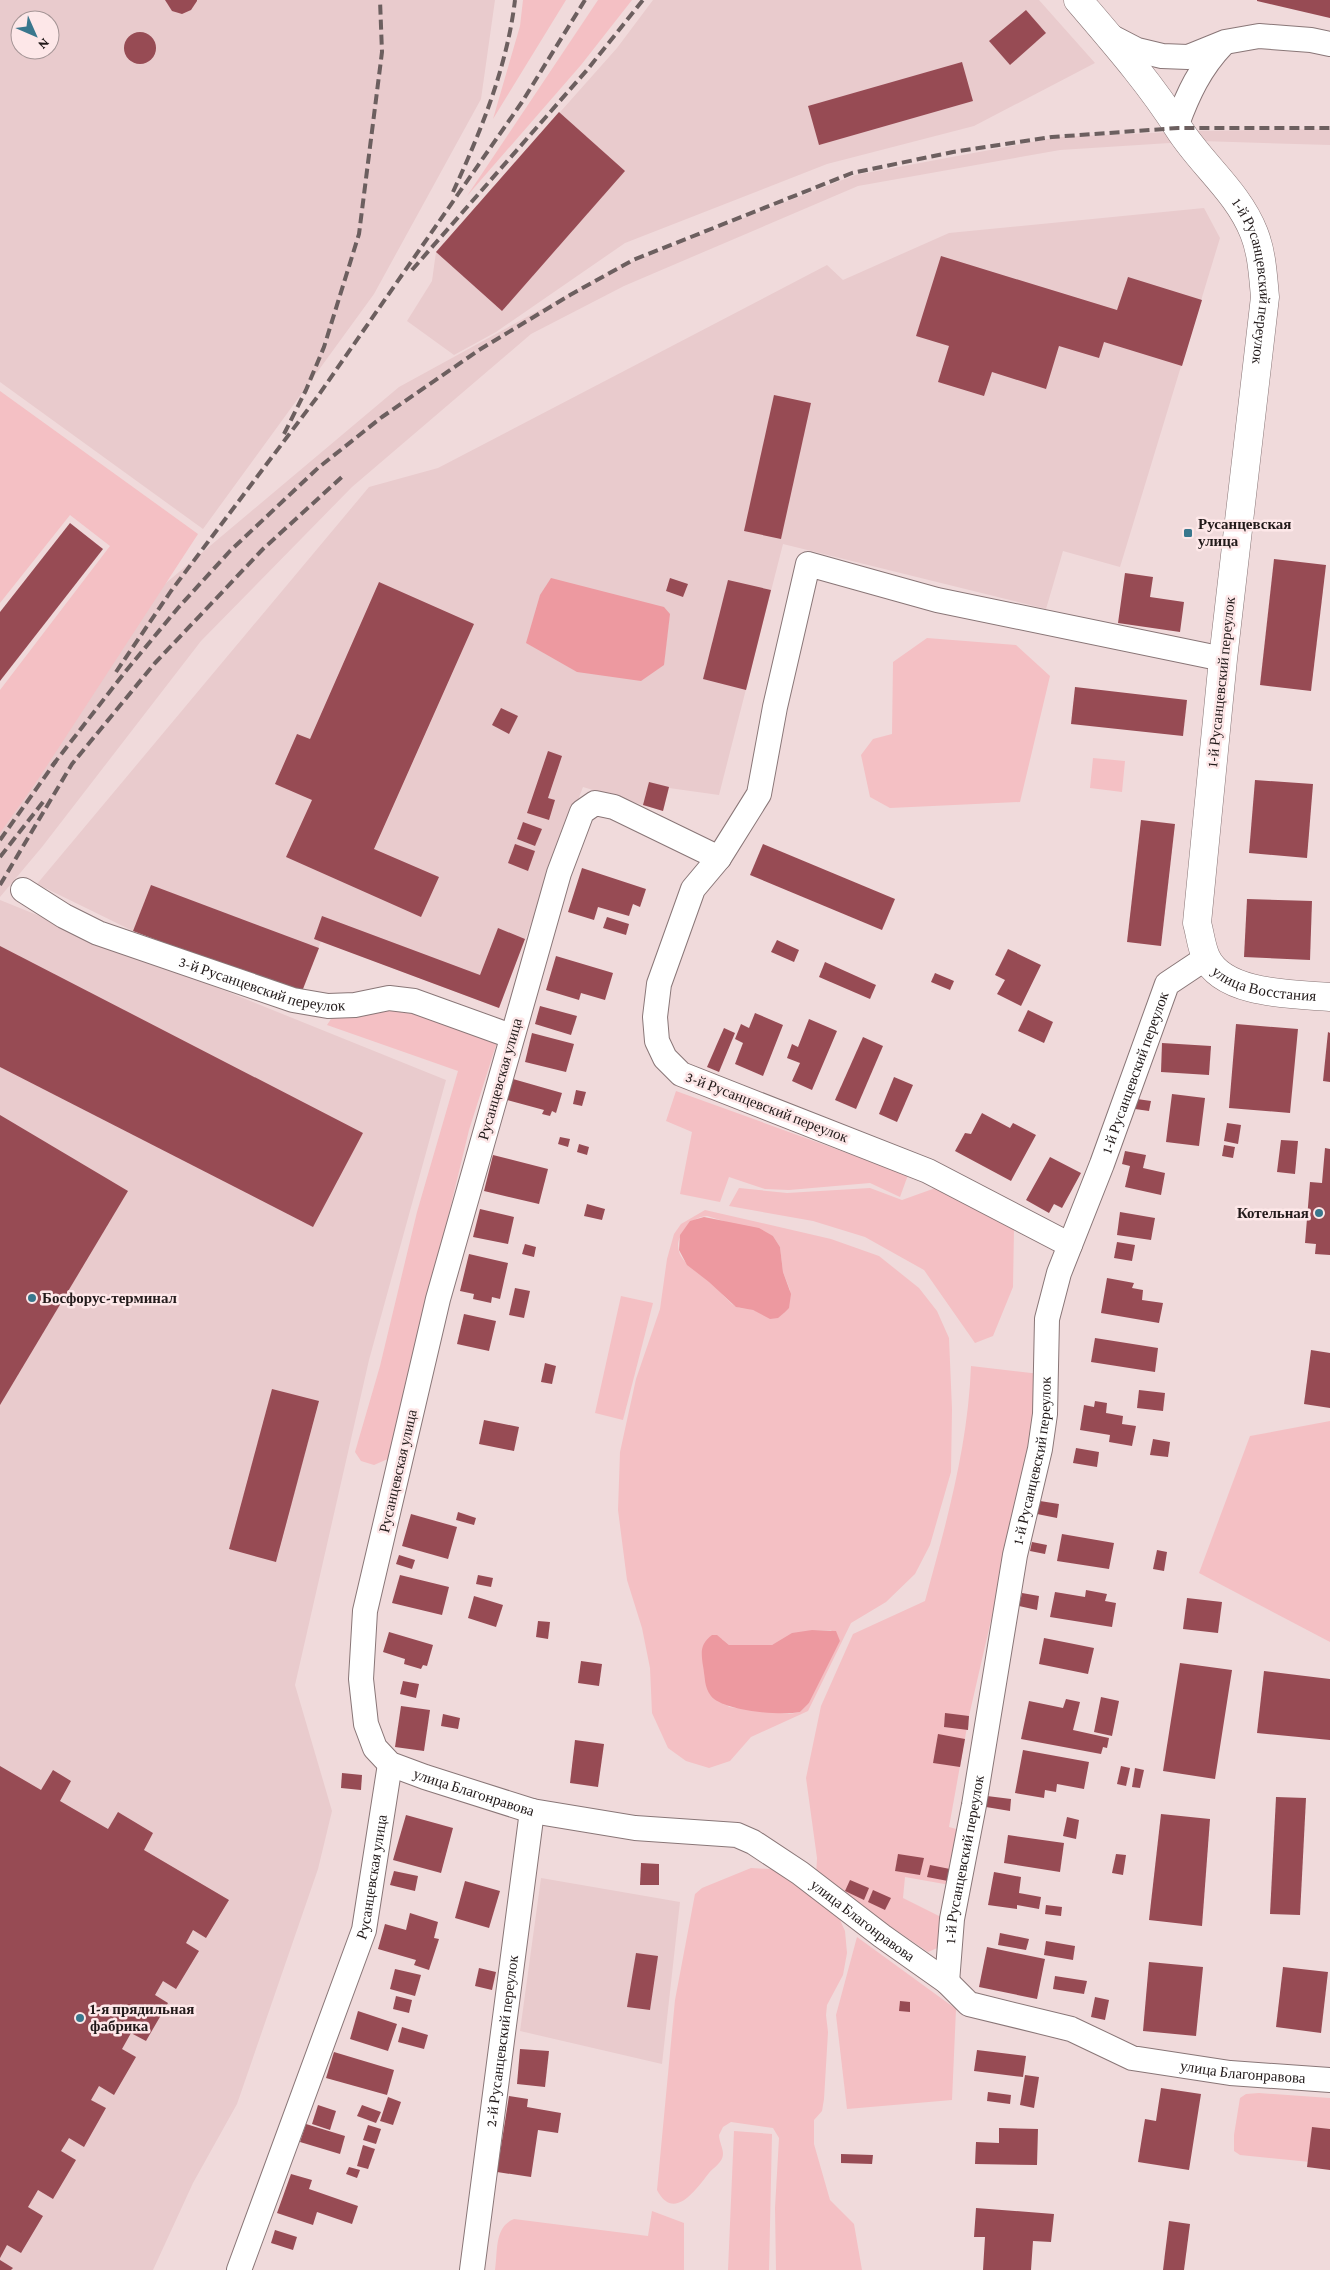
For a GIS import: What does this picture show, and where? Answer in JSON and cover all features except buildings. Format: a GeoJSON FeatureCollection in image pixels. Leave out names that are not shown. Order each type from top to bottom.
{"type":"FeatureCollection","features":[{"type":"Feature","properties":{"kind":"street","name":"1-й Русанцевский переулок"},"geometry":{"type":"LineString","coordinates":[[948,1982],[952,1919],[974,1805],[1015,1556],[1040,1449],[1046,1396],[1047,1319],[1058,1273],[1102,1164],[1167,984],[1206,958],[1197,922],[1223,659],[1265,296],[1262,265],[1255,235],[1243,209],[1149,86],[1078,0]]}},
{"type":"Feature","properties":{"kind":"street"},"geometry":{"type":"LineString","coordinates":[[1109,36],[1137,50],[1162,56],[1188,57],[1225,42],[1259,36],[1311,40],[1330,44]]}},
{"type":"Feature","properties":{"kind":"street"},"geometry":{"type":"LineString","coordinates":[[1177,124],[1188,93],[1207,60],[1225,42]]}},
{"type":"Feature","properties":{"kind":"street","name":"3-й Русанцевский переулок"},"geometry":{"type":"LineString","coordinates":[[1070,1244],[928,1171],[681,1074],[665,1058],[657,1041],[655,1017],[659,984],[693,889],[719,858],[759,794],[776,707],[808,564],[938,600],[1223,659]]}},
{"type":"Feature","properties":{"kind":"street","name":"Русанцевская улица"},"geometry":{"type":"LineString","coordinates":[[239,2270],[364,1930],[390,1764],[375,1748],[366,1724],[361,1679],[365,1611],[438,1299],[511,1036],[559,874],[582,812],[595,803],[614,807],[719,858]]}},
{"type":"Feature","properties":{"kind":"street","name":"3-й Русанцевский переулок"},"geometry":{"type":"LineString","coordinates":[[23,890],[64,916],[98,933],[293,1000],[328,1006],[355,1005],[389,998],[414,1001],[511,1036]]}},
{"type":"Feature","properties":{"kind":"street","name":"улица Восстания"},"geometry":{"type":"LineString","coordinates":[[1206,958],[1222,975],[1245,988],[1330,997]]}},
{"type":"Feature","properties":{"kind":"street","name":"улица Благонравова"},"geometry":{"type":"LineString","coordinates":[[390,1764],[532,1811],[634,1828],[736,1835],[753,1842],[800,1873],[882,1936],[948,1982],[969,2004],[1071,2029],[1132,2058],[1230,2073],[1330,2080]]}},
{"type":"Feature","properties":{"kind":"street","name":"2-й Русанцевский переулок"},"geometry":{"type":"LineString","coordinates":[[472,2270],[532,1811]]}},
{"type":"Feature","properties":{"kind":"shaded area"},"geometry":{"type":"Polygon","coordinates":[[[0,0],[495,0],[481,99],[374,294],[203,529],[0,382],[0,0]]]}},
{"type":"Feature","properties":{"kind":"shaded area"},"geometry":{"type":"Polygon","coordinates":[[[523,0],[566,0],[493,119],[520,26],[523,0]]]}},
{"type":"Feature","properties":{"kind":"shaded area"},"geometry":{"type":"Polygon","coordinates":[[[598,0],[632,0],[581,65],[467,196],[598,0]]]}},
{"type":"Feature","properties":{"kind":"shaded area"},"geometry":{"type":"Polygon","coordinates":[[[653,0],[1039,0],[1095,63],[974,126],[827,164],[625,243],[496,332],[454,355],[407,321],[432,281],[436,252],[617,48],[653,0]]]}},
{"type":"Feature","properties":{"kind":"shaded area"},"geometry":{"type":"Polygon","coordinates":[[[1330,129],[1330,145],[1201,141],[1060,150],[858,186],[624,286],[531,334],[352,487],[201,641],[42,847],[0,897],[0,811],[160,588],[399,387],[618,267],[855,175],[1059,137],[1195,131],[1330,129]]]}},
{"type":"Feature","properties":{"kind":"shaded area"},"geometry":{"type":"Polygon","coordinates":[[[1204,208],[1220,238],[1120,567],[1063,551],[1046,609],[783,544],[719,795],[669,788],[663,811],[583,787],[499,1008],[321,941],[301,994],[133,931],[37,884],[369,487],[438,468],[827,265],[843,280],[949,233],[1204,208]]]}},
{"type":"Feature","properties":{"kind":"shaded area"},"geometry":{"type":"Polygon","coordinates":[[[0,391],[198,534],[35,784],[0,833],[0,690],[110,546],[70,515],[0,603],[0,391]]]}},
{"type":"Feature","properties":{"kind":"shaded area"},"geometry":{"type":"Polygon","coordinates":[[[551,578],[664,607],[670,614],[664,665],[641,681],[577,672],[526,643],[540,595],[551,578]]]}},
{"type":"Feature","properties":{"kind":"shaded area"},"geometry":{"type":"Polygon","coordinates":[[[927,638],[1016,645],[1050,676],[1020,802],[890,808],[870,797],[861,755],[873,739],[892,734],[893,662],[927,638]]]}},
{"type":"Feature","properties":{"kind":"shaded area"},"geometry":{"type":"Polygon","coordinates":[[[1093,758],[1125,761],[1122,792],[1090,788],[1093,758]]]}},
{"type":"Feature","properties":{"kind":"shaded area"},"geometry":{"type":"Polygon","coordinates":[[[0,900],[446,1080],[369,1360],[295,1685],[332,1811],[318,1869],[237,2104],[193,2183],[153,2270],[0,2270],[0,900]]]}},
{"type":"Feature","properties":{"kind":"shaded area"},"geometry":{"type":"Polygon","coordinates":[[[393,1004],[498,1039],[469,1130],[390,1458],[374,1465],[361,1461],[355,1452],[380,1366],[417,1212],[458,1071],[327,1025],[337,1010],[393,1004]]]}},
{"type":"Feature","properties":{"kind":"shaded area"},"geometry":{"type":"Polygon","coordinates":[[[676,1091],[908,1175],[900,1197],[870,1183],[789,1190],[765,1189],[729,1177],[720,1202],[680,1194],[692,1132],[666,1121],[676,1091]]]}},
{"type":"Feature","properties":{"kind":"shaded area"},"geometry":{"type":"Polygon","coordinates":[[[941,1186],[974,1202],[1014,1229],[1013,1287],[993,1336],[975,1343],[924,1270],[865,1237],[813,1221],[729,1206],[739,1188],[787,1193],[870,1188],[902,1200],[941,1186]]]}},
{"type":"Feature","properties":{"kind":"shaded area"},"geometry":{"type":"Polygon","coordinates":[[[705,1210],[831,1239],[879,1256],[919,1288],[937,1311],[949,1338],[952,1409],[951,1472],[930,1545],[915,1574],[886,1602],[851,1623],[808,1711],[751,1737],[730,1761],[709,1768],[686,1761],[668,1748],[652,1713],[650,1668],[642,1628],[627,1580],[618,1510],[620,1452],[636,1379],[660,1309],[667,1259],[674,1234],[681,1224],[705,1210]],[[707,1216],[697,1218],[692,1222],[680,1238],[678,1246],[684,1260],[735,1306],[772,1317],[780,1316],[784,1313],[790,1290],[783,1272],[780,1247],[773,1236],[707,1216]],[[812,1630],[772,1645],[734,1646],[729,1645],[722,1639],[702,1649],[705,1681],[729,1707],[789,1714],[800,1712],[809,1703],[840,1641],[831,1630],[812,1630]]]}},
{"type":"Feature","properties":{"kind":"shaded area"},"geometry":{"type":"Polygon","coordinates":[[[704,1217],[759,1228],[773,1236],[780,1247],[783,1272],[791,1294],[789,1308],[778,1318],[770,1319],[753,1310],[736,1307],[687,1265],[679,1250],[680,1235],[690,1221],[704,1217]]]}},
{"type":"Feature","properties":{"kind":"shaded area"},"geometry":{"type":"Polygon","coordinates":[[[621,1296],[653,1303],[623,1420],[595,1413],[621,1296]]]}},
{"type":"Feature","properties":{"kind":"shaded area"},"geometry":{"type":"Polygon","coordinates":[[[971,1366],[1040,1374],[1020,1494],[969,1716],[949,1827],[960,1830],[950,1885],[905,1877],[903,1898],[945,1919],[942,1946],[928,1952],[816,1876],[817,1858],[806,1778],[821,1706],[853,1634],[925,1601],[961,1456],[966,1426],[971,1366]]]}},
{"type":"Feature","properties":{"kind":"shaded area"},"geometry":{"type":"Polygon","coordinates":[[[1330,1421],[1330,1642],[1199,1573],[1250,1436],[1330,1421]]]}},
{"type":"Feature","properties":{"kind":"shaded area"},"geometry":{"type":"Polygon","coordinates":[[[812,1630],[836,1631],[840,1641],[809,1703],[800,1712],[767,1713],[739,1709],[717,1701],[709,1693],[705,1681],[702,1652],[703,1645],[712,1635],[717,1635],[729,1645],[772,1645],[792,1633],[812,1630]]]}},
{"type":"Feature","properties":{"kind":"shaded area"},"geometry":{"type":"Polygon","coordinates":[[[751,1868],[771,1869],[783,1875],[827,1907],[840,1920],[845,1931],[847,1953],[843,1975],[827,2005],[828,2032],[824,2099],[822,2111],[814,2120],[814,2144],[830,2200],[854,2224],[862,2270],[776,2270],[775,2208],[779,2138],[773,2128],[731,2122],[723,2127],[719,2135],[723,2157],[692,2194],[678,2203],[671,2203],[664,2199],[657,2190],[675,2000],[695,1894],[702,1888],[751,1868]]]}},
{"type":"Feature","properties":{"kind":"shaded area"},"geometry":{"type":"Polygon","coordinates":[[[541,1878],[680,1902],[662,2064],[520,2031],[541,1878]]]}},
{"type":"Feature","properties":{"kind":"shaded area"},"geometry":{"type":"Polygon","coordinates":[[[857,1937],[956,2009],[952,2100],[847,2109],[836,2015],[857,1937]]]}},
{"type":"Feature","properties":{"kind":"shaded area"},"geometry":{"type":"Polygon","coordinates":[[[1259,2093],[1330,2098],[1330,2164],[1240,2155],[1234,2151],[1234,2135],[1240,2098],[1246,2094],[1259,2093]]]}},
{"type":"Feature","properties":{"kind":"shaded area"},"geometry":{"type":"Polygon","coordinates":[[[734,2131],[772,2134],[769,2270],[728,2270],[734,2131]]]}},
{"type":"Feature","properties":{"kind":"shaded area"},"geometry":{"type":"Polygon","coordinates":[[[652,2211],[684,2223],[684,2270],[495,2270],[500,2234],[503,2228],[514,2219],[648,2236],[652,2211]]]}},
{"type":"Feature","properties":{"kind":"railway"},"geometry":{"type":"LineString","coordinates":[[284,434],[306,390],[324,347],[359,234],[382,52],[380,0]]}},
{"type":"Feature","properties":{"kind":"railway"},"geometry":{"type":"LineString","coordinates":[[453,192],[492,98],[506,50],[515,0]]}},
{"type":"Feature","properties":{"kind":"railway"},"geometry":{"type":"LineString","coordinates":[[116,672],[171,591],[318,396],[522,102],[585,0]]}},
{"type":"Feature","properties":{"kind":"railway"},"geometry":{"type":"LineString","coordinates":[[412,270],[587,70],[643,0]]}},
{"type":"Feature","properties":{"kind":"railway"},"geometry":{"type":"LineString","coordinates":[[52,766],[125,672],[178,608],[230,551],[318,468],[382,417],[479,350],[570,295],[633,260],[852,173],[953,152],[1052,137],[1178,128],[1330,128]]}},
{"type":"Feature","properties":{"kind":"railway"},"geometry":{"type":"LineString","coordinates":[[0,885],[72,764],[155,663],[263,549],[344,475]]}},
{"type":"Feature","properties":{"kind":"railway"},"geometry":{"type":"LineString","coordinates":[[0,840],[56,761]]}},
{"type":"Feature","properties":{"kind":"railway"},"geometry":{"type":"LineString","coordinates":[[0,857],[43,802]]}},
{"type":"Feature","properties":{"kind":"place","name":"Русанцевская улица"},"geometry":{"type":"Point","coordinates":[1188,533]}},
{"type":"Feature","properties":{"kind":"place","name":"Котельная"},"geometry":{"type":"Point","coordinates":[1319,1213]}},
{"type":"Feature","properties":{"kind":"place","name":"Босфорус-терминал"},"geometry":{"type":"Point","coordinates":[32,1298]}},
{"type":"Feature","properties":{"kind":"place","name":"1-я прядильная фабрика"},"geometry":{"type":"Point","coordinates":[80,2018]}}]}
